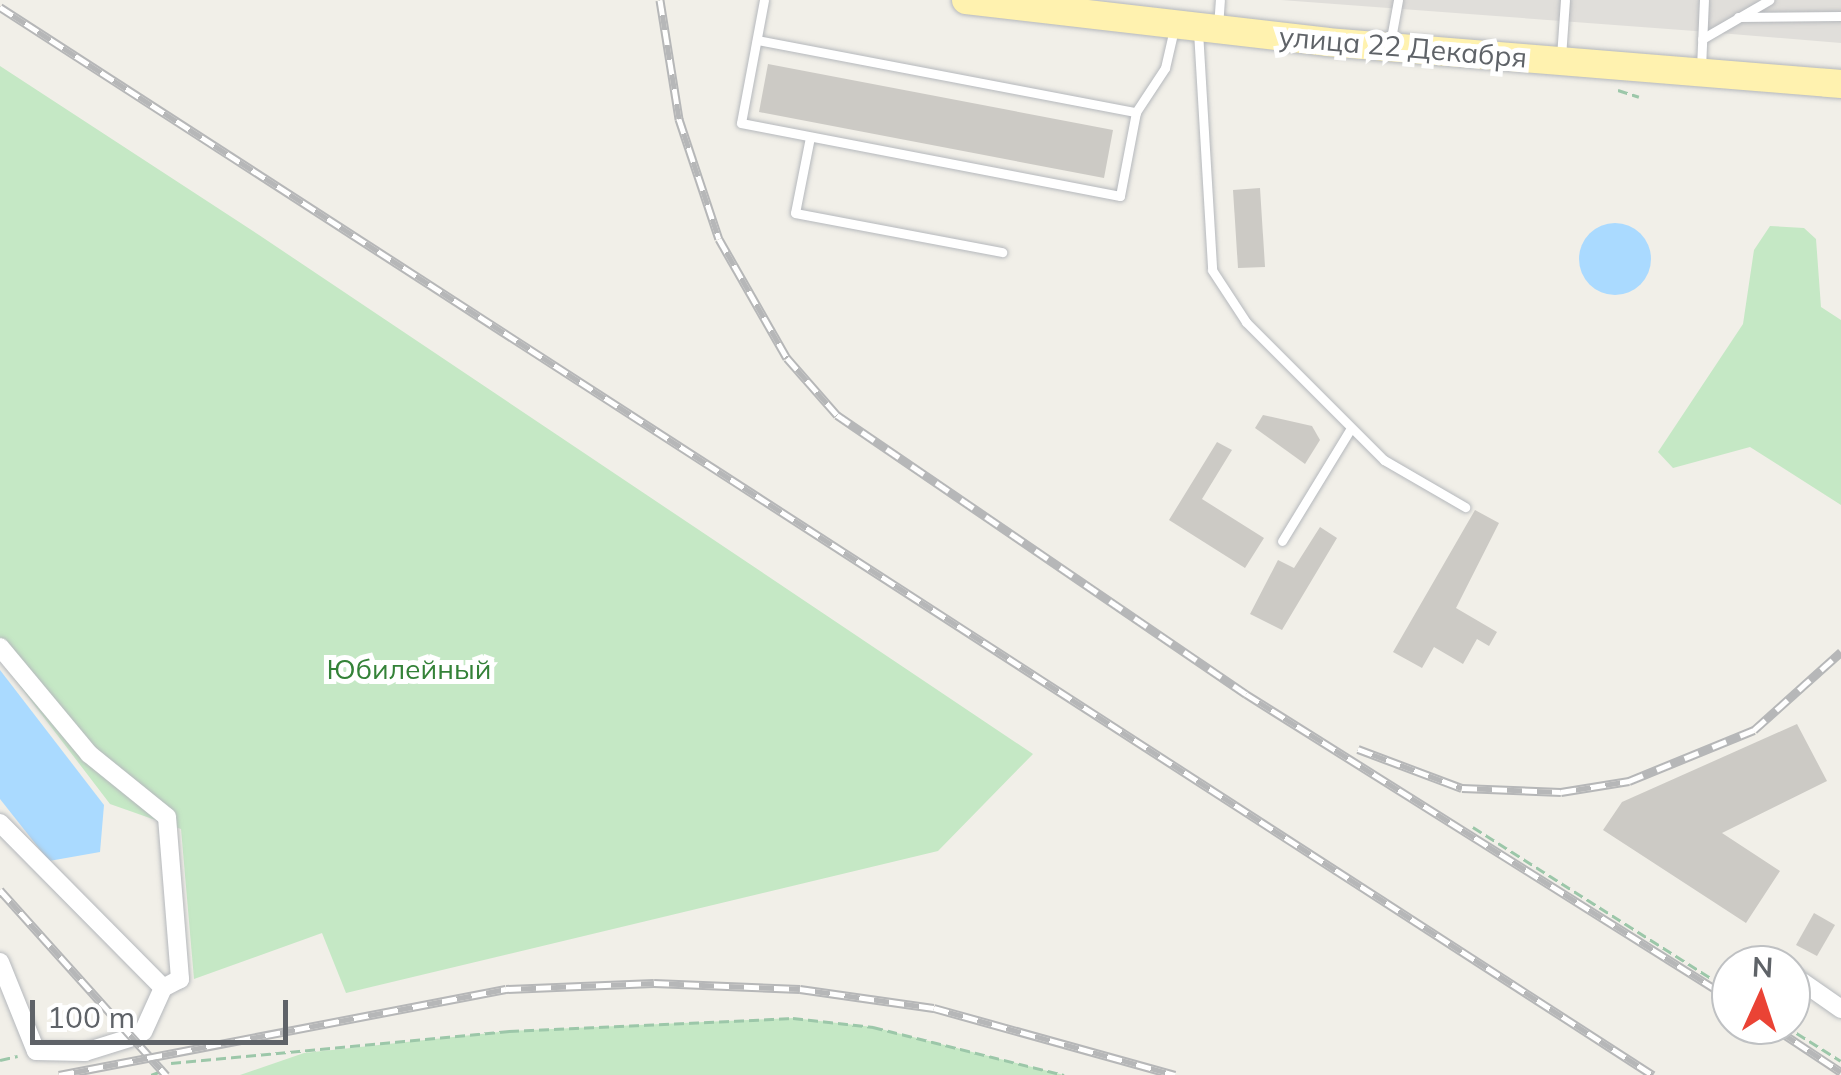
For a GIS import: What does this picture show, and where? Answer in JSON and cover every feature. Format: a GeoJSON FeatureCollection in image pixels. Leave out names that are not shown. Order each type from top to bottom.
{"type":"FeatureCollection","features":[{"type":"Feature","properties":{"kind":"main road","name":"улица 22 Декабря"},"geometry":{"type":"LineString","coordinates":[[966,0],[1124,11],[1196,29],[1841,84]]}},
{"type":"Feature","properties":{"kind":"street"},"geometry":{"type":"LineString","coordinates":[[0,646],[89,754],[167,817],[180,979],[164,988],[136,1035],[85,1052],[36,1051],[0,962]]}},
{"type":"Feature","properties":{"kind":"street"},"geometry":{"type":"LineString","coordinates":[[0,823],[164,988]]}},
{"type":"Feature","properties":{"kind":"street"},"geometry":{"type":"LineString","coordinates":[[1811,988],[1841,1010]]}},
{"type":"Feature","properties":{"kind":"lane"},"geometry":{"type":"LineString","coordinates":[[764,0],[741,124],[1120,196],[1136,112],[1165,68],[1220,0]]}},
{"type":"Feature","properties":{"kind":"lane"},"geometry":{"type":"LineString","coordinates":[[1390,47],[1398,0]]}},
{"type":"Feature","properties":{"kind":"lane"},"geometry":{"type":"LineString","coordinates":[[1561,61],[1565,0]]}},
{"type":"Feature","properties":{"kind":"lane"},"geometry":{"type":"LineString","coordinates":[[1700,71],[1704,0]]}},
{"type":"Feature","properties":{"kind":"lane"},"geometry":{"type":"LineString","coordinates":[[1702,40],[1769,0]]}},
{"type":"Feature","properties":{"kind":"lane"},"geometry":{"type":"LineString","coordinates":[[1738,16],[1841,16]]}},
{"type":"Feature","properties":{"kind":"lane"},"geometry":{"type":"LineString","coordinates":[[1196,29],[1212,270],[1246,322],[1384,460],[1465,508]]}},
{"type":"Feature","properties":{"kind":"lane"},"geometry":{"type":"LineString","coordinates":[[757,40],[1136,112]]}},
{"type":"Feature","properties":{"kind":"lane"},"geometry":{"type":"LineString","coordinates":[[810,137],[795,213],[1002,252]]}},
{"type":"Feature","properties":{"kind":"lane"},"geometry":{"type":"LineString","coordinates":[[1282,541],[1351,428]]}},
{"type":"Feature","properties":{"kind":"path"},"geometry":{"type":"LineString","coordinates":[[1473,827],[1711,978]]}},
{"type":"Feature","properties":{"kind":"path"},"geometry":{"type":"LineString","coordinates":[[172,1063],[510,1031],[793,1018],[1064,1075]]}},
{"type":"Feature","properties":{"kind":"path"},"geometry":{"type":"LineString","coordinates":[[1811,1042],[1841,1061]]}},
{"type":"Feature","properties":{"kind":"path"},"geometry":{"type":"LineString","coordinates":[[151,1075],[159,1072]]}},
{"type":"Feature","properties":{"kind":"shaded area"},"geometry":{"type":"Polygon","coordinates":[[[1281,0],[1841,0],[1841,43],[1695,31],[1281,0]]]}},
{"type":"Feature","properties":{"kind":"green space","name":"Юбилейный"},"geometry":{"type":"Polygon","coordinates":[[[0,66],[1033,754],[938,851],[346,993],[322,933],[194,979],[181,829],[110,804],[0,660],[0,66]]]}},
{"type":"Feature","properties":{"kind":"green space"},"geometry":{"type":"Polygon","coordinates":[[[1770,226],[1804,228],[1816,239],[1821,307],[1841,320],[1841,505],[1750,447],[1673,468],[1658,452],[1743,324],[1754,250],[1770,226]]]}},
{"type":"Feature","properties":{"kind":"green space"},"geometry":{"type":"Polygon","coordinates":[[[793,1018],[873,1027],[1064,1075],[240,1075],[304,1053],[509,1031],[793,1018]]]}},
{"type":"Feature","properties":{"kind":"water"},"geometry":{"type":"Polygon","coordinates":[[[1615,223],[1641,233],[1651,259],[1641,285],[1615,295],[1589,285],[1579,259],[1589,233],[1615,223]]]}},
{"type":"Feature","properties":{"kind":"water"},"geometry":{"type":"Polygon","coordinates":[[[0,670],[104,805],[100,852],[49,861],[0,799],[0,670]]]}},
{"type":"Feature","properties":{"kind":"building"},"geometry":{"type":"Polygon","coordinates":[[[768,64],[1113,130],[1104,178],[759,112],[768,64]]]}},
{"type":"Feature","properties":{"kind":"building"},"geometry":{"type":"Polygon","coordinates":[[[1260,188],[1265,267],[1238,268],[1233,190],[1260,188]]]}},
{"type":"Feature","properties":{"kind":"building"},"geometry":{"type":"Polygon","coordinates":[[[1263,415],[1312,426],[1320,440],[1305,464],[1255,428],[1263,415]]]}},
{"type":"Feature","properties":{"kind":"building"},"geometry":{"type":"Polygon","coordinates":[[[1217,442],[1232,450],[1202,499],[1264,538],[1245,568],[1169,520],[1217,442]]]}},
{"type":"Feature","properties":{"kind":"building"},"geometry":{"type":"Polygon","coordinates":[[[1475,510],[1499,523],[1456,608],[1497,632],[1489,646],[1477,639],[1463,664],[1434,647],[1422,668],[1393,652],[1475,510]]]}},
{"type":"Feature","properties":{"kind":"building"},"geometry":{"type":"Polygon","coordinates":[[[1320,527],[1337,538],[1282,630],[1250,614],[1278,560],[1294,568],[1320,527]]]}},
{"type":"Feature","properties":{"kind":"building"},"geometry":{"type":"Polygon","coordinates":[[[1797,724],[1827,781],[1722,833],[1780,871],[1746,923],[1603,830],[1622,802],[1797,724]]]}},
{"type":"Feature","properties":{"kind":"building"},"geometry":{"type":"Polygon","coordinates":[[[1814,913],[1835,925],[1817,956],[1811,953],[1811,945],[1796,945],[1814,913]]]}},
{"type":"Feature","properties":{"kind":"railway"},"geometry":{"type":"LineString","coordinates":[[660,0],[679,119],[719,239],[787,358],[837,415],[1246,694],[1711,986]]}},
{"type":"Feature","properties":{"kind":"railway"},"geometry":{"type":"LineString","coordinates":[[0,7],[1653,1075]]}},
{"type":"Feature","properties":{"kind":"railway"},"geometry":{"type":"LineString","coordinates":[[1358,749],[1462,788],[1561,792],[1629,781],[1754,730],[1841,652]]}},
{"type":"Feature","properties":{"kind":"railway"},"geometry":{"type":"LineString","coordinates":[[0,890],[166,1075]]}},
{"type":"Feature","properties":{"kind":"railway"},"geometry":{"type":"LineString","coordinates":[[59,1075],[506,989],[654,983],[800,989],[934,1008],[1175,1075]]}},
{"type":"Feature","properties":{"kind":"railway"},"geometry":{"type":"LineString","coordinates":[[1800,1045],[1841,1072]]}}]}
